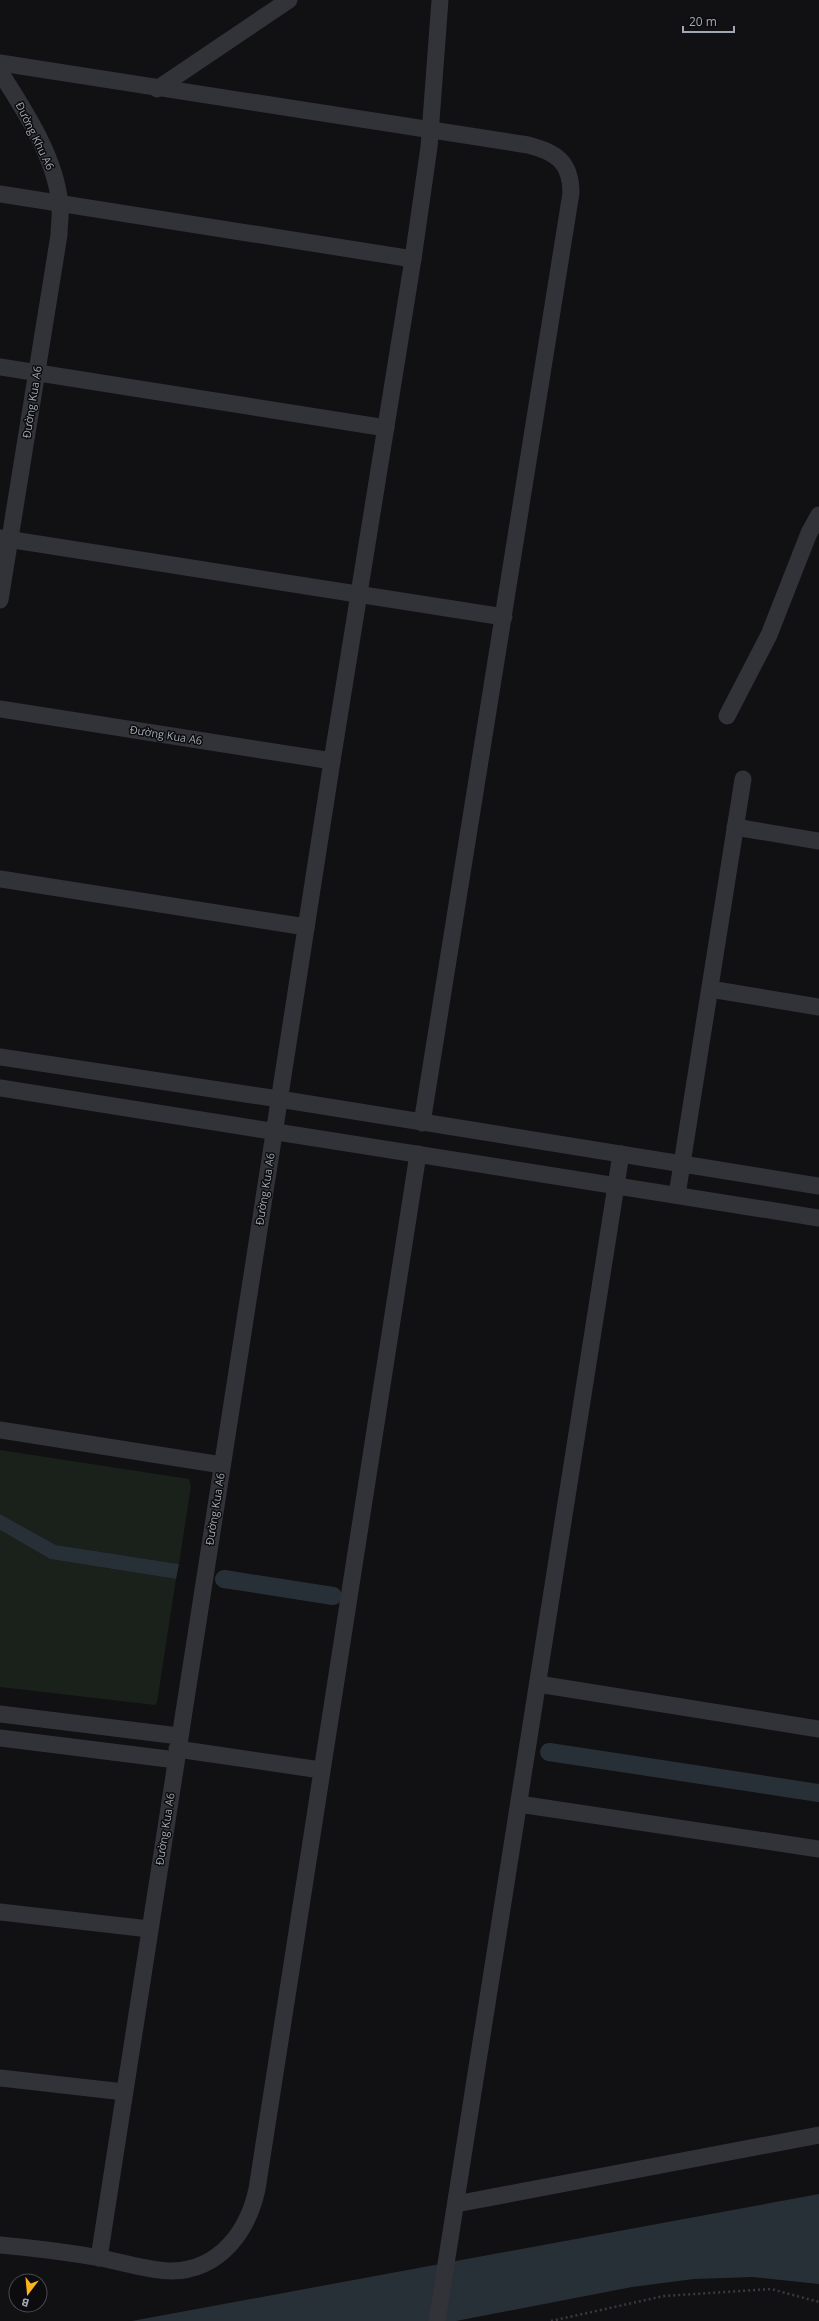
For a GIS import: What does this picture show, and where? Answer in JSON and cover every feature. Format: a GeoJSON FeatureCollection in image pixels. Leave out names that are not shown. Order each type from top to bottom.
{"type":"FeatureCollection","features":[{"type":"Feature","properties":{"kind":"street"},"geometry":{"type":"LineString","coordinates":[[157,89],[289,0]]}},
{"type":"Feature","properties":{"kind":"street","name":"Đường Kua A6"},"geometry":{"type":"LineString","coordinates":[[99,2258],[274,1130],[413,260],[430,130],[440,0]]}},
{"type":"Feature","properties":{"kind":"street"},"geometry":{"type":"LineString","coordinates":[[0,63],[157,89],[528,145],[550,151],[565,165],[571,184],[504,617],[422,1123]]}},
{"type":"Feature","properties":{"kind":"street","name":"Đường Khu A6"},"geometry":{"type":"LineString","coordinates":[[0,72],[45,152],[55,179],[60,204]]}},
{"type":"Feature","properties":{"kind":"street"},"geometry":{"type":"LineString","coordinates":[[0,194],[413,260]]}},
{"type":"Feature","properties":{"kind":"street","name":"Đường Kua A6"},"geometry":{"type":"LineString","coordinates":[[0,600],[5,539],[36,373],[58,235],[60,204]]}},
{"type":"Feature","properties":{"kind":"street"},"geometry":{"type":"LineString","coordinates":[[0,367],[386,428]]}},
{"type":"Feature","properties":{"kind":"street"},"geometry":{"type":"LineString","coordinates":[[727,716],[769,635],[809,533],[819,515]]}},
{"type":"Feature","properties":{"kind":"street"},"geometry":{"type":"LineString","coordinates":[[5,539],[504,617]]}},
{"type":"Feature","properties":{"kind":"street","name":"Đường Kua A6"},"geometry":{"type":"LineString","coordinates":[[0,709],[332,761]]}},
{"type":"Feature","properties":{"kind":"street"},"geometry":{"type":"LineString","coordinates":[[677,1195],[743,779]]}},
{"type":"Feature","properties":{"kind":"street"},"geometry":{"type":"LineString","coordinates":[[735,827],[819,841]]}},
{"type":"Feature","properties":{"kind":"street"},"geometry":{"type":"LineString","coordinates":[[0,879],[306,927]]}},
{"type":"Feature","properties":{"kind":"street"},"geometry":{"type":"LineString","coordinates":[[710,989],[819,1007]]}},
{"type":"Feature","properties":{"kind":"street"},"geometry":{"type":"LineString","coordinates":[[0,1057],[279,1099],[819,1186]]}},
{"type":"Feature","properties":{"kind":"street"},"geometry":{"type":"LineString","coordinates":[[0,1088],[274,1130],[819,1218]]}},
{"type":"Feature","properties":{"kind":"street"},"geometry":{"type":"LineString","coordinates":[[0,2245],[99,2258],[159,2270],[186,2269],[209,2261],[224,2251],[238,2236],[249,2218],[257,2189],[320,1770],[418,1154]]}},
{"type":"Feature","properties":{"kind":"street"},"geometry":{"type":"LineString","coordinates":[[437,2321],[621,1154]]}},
{"type":"Feature","properties":{"kind":"street"},"geometry":{"type":"LineString","coordinates":[[0,1430],[222,1465]]}},
{"type":"Feature","properties":{"kind":"street"},"geometry":{"type":"LineString","coordinates":[[538,1684],[819,1729]]}},
{"type":"Feature","properties":{"kind":"street"},"geometry":{"type":"LineString","coordinates":[[0,1714],[177,1748],[320,1770]]}},
{"type":"Feature","properties":{"kind":"street"},"geometry":{"type":"LineString","coordinates":[[0,1738],[177,1748]]}},
{"type":"Feature","properties":{"kind":"street"},"geometry":{"type":"LineString","coordinates":[[519,1804],[819,1850]]}},
{"type":"Feature","properties":{"kind":"street"},"geometry":{"type":"LineString","coordinates":[[0,1912],[149,1929]]}},
{"type":"Feature","properties":{"kind":"street"},"geometry":{"type":"LineString","coordinates":[[0,2078],[124,2092]]}},
{"type":"Feature","properties":{"kind":"street"},"geometry":{"type":"LineString","coordinates":[[456,2204],[819,2135]]}},
{"type":"Feature","properties":{"kind":"path"},"geometry":{"type":"LineString","coordinates":[[551,2321],[664,2296],[771,2289],[819,2302]]}},
{"type":"Feature","properties":{"kind":"shaded area"},"geometry":{"type":"Polygon","coordinates":[[[0,1450],[189,1479],[191,1486],[179,1564],[56,1545],[0,1514],[0,1450]]]}},
{"type":"Feature","properties":{"kind":"shaded area"},"geometry":{"type":"Polygon","coordinates":[[[0,1514],[56,1545],[179,1564],[176,1579],[50,1559],[0,1530],[0,1514]]]}},
{"type":"Feature","properties":{"kind":"shaded area"},"geometry":{"type":"Polygon","coordinates":[[[0,1530],[50,1559],[176,1579],[157,1702],[155,1705],[0,1687],[0,1530]]]}},
{"type":"Feature","properties":{"kind":"shaded area"},"geometry":{"type":"Polygon","coordinates":[[[819,2194],[819,2284],[753,2277],[694,2279],[632,2287],[456,2321],[132,2321],[819,2194]]]}},
{"type":"Feature","properties":{"kind":"waterway"},"geometry":{"type":"LineString","coordinates":[[224,1579],[333,1596]]}},
{"type":"Feature","properties":{"kind":"waterway"},"geometry":{"type":"LineString","coordinates":[[549,1752],[819,1793]]}}]}
